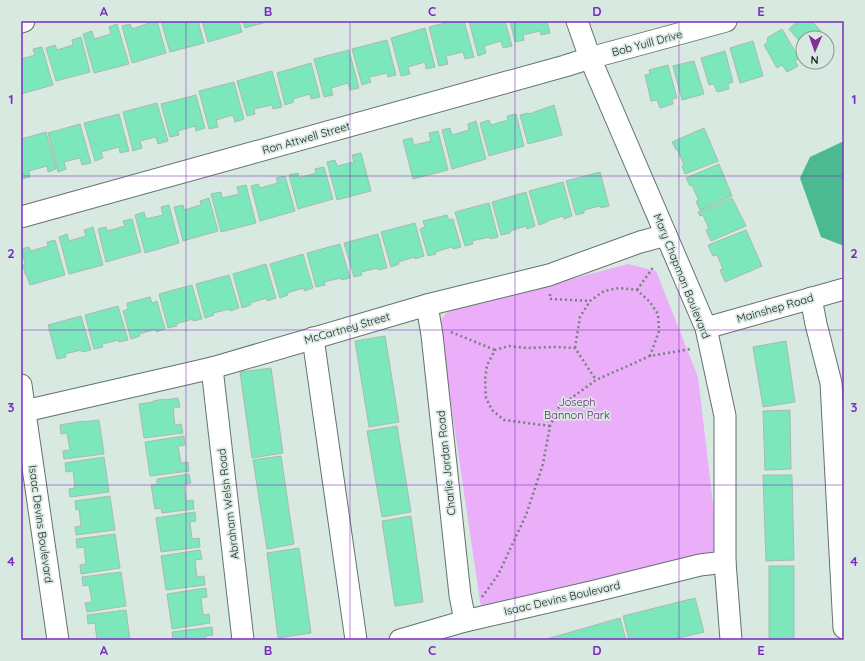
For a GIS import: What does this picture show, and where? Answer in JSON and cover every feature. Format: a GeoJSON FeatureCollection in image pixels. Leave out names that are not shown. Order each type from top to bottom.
{"type":"FeatureCollection","features":[{"type":"Feature","properties":{"kind":"street","name":"Mary Chapman Boulevard"},"geometry":{"type":"LineString","coordinates":[[577,21],[590,58],[706,328],[725,416],[725,562],[731,640]]}},
{"type":"Feature","properties":{"kind":"street","name":"Bob Yuill Drive"},"geometry":{"type":"LineString","coordinates":[[590,58],[726,21]]}},
{"type":"Feature","properties":{"kind":"street","name":"Ron Attwell Street"},"geometry":{"type":"LineString","coordinates":[[21,217],[590,58]]}},
{"type":"Feature","properties":{"kind":"street","name":"McCartney Street"},"geometry":{"type":"LineString","coordinates":[[25,411],[212,368],[313,338],[428,314],[549,275],[640,242],[666,235]]}},
{"type":"Feature","properties":{"kind":"street","name":"Mainshep Road"},"geometry":{"type":"LineString","coordinates":[[706,328],[844,289]]}},
{"type":"Feature","properties":{"kind":"street"},"geometry":{"type":"LineString","coordinates":[[811,298],[831,383],[844,628]]}},
{"type":"Feature","properties":{"kind":"street","name":"Charlie Jordan Road"},"geometry":{"type":"LineString","coordinates":[[428,314],[460,595],[465,621]]}},
{"type":"Feature","properties":{"kind":"street"},"geometry":{"type":"LineString","coordinates":[[313,338],[356,640]]}},
{"type":"Feature","properties":{"kind":"street","name":"Abraham Welsh Road"},"geometry":{"type":"LineString","coordinates":[[212,368],[243,640]]}},
{"type":"Feature","properties":{"kind":"street","name":"Isaac Devins Boulevard"},"geometry":{"type":"LineString","coordinates":[[21,385],[58,640]]}},
{"type":"Feature","properties":{"kind":"street","name":"Isaac Devins Boulevard"},"geometry":{"type":"LineString","coordinates":[[400,640],[465,621],[700,565],[725,562]]}},
{"type":"Feature","properties":{"kind":"path"},"geometry":{"type":"LineString","coordinates":[[637,290],[654,266]]}},
{"type":"Feature","properties":{"kind":"path"},"geometry":{"type":"LineString","coordinates":[[549,275],[550,299],[590,301]]}},
{"type":"Feature","properties":{"kind":"path"},"geometry":{"type":"LineString","coordinates":[[596,380],[575,348],[580,316],[590,301],[604,291],[620,288],[637,290],[650,302],[658,314],[659,331],[650,356]]}},
{"type":"Feature","properties":{"kind":"path"},"geometry":{"type":"LineString","coordinates":[[428,314],[495,350],[509,346],[527,348],[575,348]]}},
{"type":"Feature","properties":{"kind":"path"},"geometry":{"type":"LineString","coordinates":[[481,599],[498,575],[526,515],[543,464],[550,426],[559,407],[596,380],[650,356],[690,350],[694,348]]}},
{"type":"Feature","properties":{"kind":"path"},"geometry":{"type":"LineString","coordinates":[[495,350],[487,365],[485,380],[486,398],[492,410],[504,420],[550,426]]}},
{"type":"Feature","properties":{"kind":"green space","name":"Joseph Bannon Park"},"geometry":{"type":"Polygon","coordinates":[[[628,264],[656,271],[698,377],[719,555],[482,614],[439,323],[447,312],[628,264]]]}},
{"type":"Feature","properties":{"kind":"shaded area"},"geometry":{"type":"Polygon","coordinates":[[[844,141],[844,246],[821,237],[800,178],[810,157],[844,141]]]}},
{"type":"Feature","properties":{"kind":"building"},"geometry":{"type":"Polygon","coordinates":[[[148,21],[157,21],[166,53],[132,63],[122,26],[130,24],[132,29],[149,23],[148,21]]]}},
{"type":"Feature","properties":{"kind":"building"},"geometry":{"type":"Polygon","coordinates":[[[161,21],[198,21],[204,43],[170,52],[161,21]]]}},
{"type":"Feature","properties":{"kind":"building"},"geometry":{"type":"Polygon","coordinates":[[[202,21],[239,21],[242,32],[208,42],[202,21]]]}},
{"type":"Feature","properties":{"kind":"building"},"geometry":{"type":"Polygon","coordinates":[[[243,21],[270,21],[245,28],[243,21]]]}},
{"type":"Feature","properties":{"kind":"building"},"geometry":{"type":"Polygon","coordinates":[[[453,21],[464,21],[474,57],[465,59],[463,52],[446,56],[448,64],[439,66],[429,27],[453,21]]]}},
{"type":"Feature","properties":{"kind":"building"},"geometry":{"type":"Polygon","coordinates":[[[469,21],[505,21],[512,46],[503,48],[501,41],[484,46],[486,53],[478,56],[469,21]]]}},
{"type":"Feature","properties":{"kind":"building"},"geometry":{"type":"Polygon","coordinates":[[[510,21],[547,21],[550,33],[541,35],[540,31],[523,35],[524,40],[515,42],[510,21]]]}},
{"type":"Feature","properties":{"kind":"building"},"geometry":{"type":"Polygon","coordinates":[[[798,21],[812,21],[820,30],[795,30],[795,36],[789,29],[798,21]]]}},
{"type":"Feature","properties":{"kind":"building"},"geometry":{"type":"Polygon","coordinates":[[[117,24],[129,64],[94,73],[83,34],[92,31],[94,39],[111,34],[109,27],[117,24]]]}},
{"type":"Feature","properties":{"kind":"building"},"geometry":{"type":"Polygon","coordinates":[[[425,28],[435,67],[426,69],[425,62],[408,67],[410,74],[401,76],[391,38],[425,28]]]}},
{"type":"Feature","properties":{"kind":"building"},"geometry":{"type":"Polygon","coordinates":[[[782,29],[795,51],[795,68],[787,72],[782,65],[777,68],[764,45],[768,42],[767,38],[782,29]]]}},
{"type":"Feature","properties":{"kind":"building"},"geometry":{"type":"Polygon","coordinates":[[[81,37],[90,72],[56,81],[46,48],[55,45],[57,50],[73,45],[72,40],[81,37]]]}},
{"type":"Feature","properties":{"kind":"building"},"geometry":{"type":"Polygon","coordinates":[[[387,40],[396,75],[388,77],[387,73],[369,77],[371,82],[362,85],[352,49],[387,40]]]}},
{"type":"Feature","properties":{"kind":"building"},"geometry":{"type":"Polygon","coordinates":[[[753,41],[763,76],[740,83],[730,48],[753,41]]]}},
{"type":"Feature","properties":{"kind":"building"},"geometry":{"type":"Polygon","coordinates":[[[42,47],[53,85],[21,94],[21,59],[35,55],[33,49],[42,47]]]}},
{"type":"Feature","properties":{"kind":"building"},"geometry":{"type":"Polygon","coordinates":[[[349,50],[359,88],[350,90],[348,83],[331,88],[333,95],[324,97],[314,59],[349,50]]]}},
{"type":"Feature","properties":{"kind":"building"},"geometry":{"type":"Polygon","coordinates":[[[725,51],[733,82],[728,84],[729,89],[717,92],[714,84],[709,85],[701,58],[725,51]]]}},
{"type":"Feature","properties":{"kind":"building"},"geometry":{"type":"Polygon","coordinates":[[[694,61],[704,94],[682,100],[673,66],[694,61]]]}},
{"type":"Feature","properties":{"kind":"building"},"geometry":{"type":"Polygon","coordinates":[[[311,63],[320,97],[311,99],[310,94],[293,99],[294,102],[285,105],[277,73],[311,63]]]}},
{"type":"Feature","properties":{"kind":"building"},"geometry":{"type":"Polygon","coordinates":[[[668,65],[677,98],[672,99],[673,104],[660,108],[657,100],[651,101],[645,75],[650,74],[649,70],[668,65]]]}},
{"type":"Feature","properties":{"kind":"building"},"geometry":{"type":"Polygon","coordinates":[[[272,71],[282,107],[273,109],[272,105],[254,109],[255,114],[247,116],[237,81],[272,71]]]}},
{"type":"Feature","properties":{"kind":"building"},"geometry":{"type":"Polygon","coordinates":[[[234,82],[244,119],[235,122],[233,115],[216,120],[218,127],[209,129],[199,91],[234,82]]]}},
{"type":"Feature","properties":{"kind":"building"},"geometry":{"type":"Polygon","coordinates":[[[196,95],[205,128],[196,131],[195,126],[178,131],[179,135],[170,137],[161,104],[196,95]]]}},
{"type":"Feature","properties":{"kind":"building"},"geometry":{"type":"Polygon","coordinates":[[[157,103],[168,141],[158,144],[156,137],[140,141],[142,148],[133,151],[123,112],[157,103]]]}},
{"type":"Feature","properties":{"kind":"building"},"geometry":{"type":"Polygon","coordinates":[[[554,105],[562,135],[528,144],[520,115],[529,114],[554,105]]]}},
{"type":"Feature","properties":{"kind":"building"},"geometry":{"type":"Polygon","coordinates":[[[119,114],[129,151],[120,153],[119,147],[101,152],[103,158],[95,161],[84,123],[119,114]]]}},
{"type":"Feature","properties":{"kind":"building"},"geometry":{"type":"Polygon","coordinates":[[[516,114],[524,146],[489,156],[480,123],[489,120],[491,125],[508,120],[507,116],[516,114]]]}},
{"type":"Feature","properties":{"kind":"building"},"geometry":{"type":"Polygon","coordinates":[[[476,121],[486,159],[452,169],[442,130],[450,128],[452,135],[469,130],[468,124],[476,121]]]}},
{"type":"Feature","properties":{"kind":"building"},"geometry":{"type":"Polygon","coordinates":[[[80,124],[91,163],[82,165],[80,158],[64,162],[66,169],[58,172],[48,133],[80,124]]]}},
{"type":"Feature","properties":{"kind":"building"},"geometry":{"type":"Polygon","coordinates":[[[704,128],[718,161],[685,174],[682,166],[684,165],[672,142],[704,128]]]}},
{"type":"Feature","properties":{"kind":"building"},"geometry":{"type":"Polygon","coordinates":[[[438,131],[448,170],[413,179],[403,140],[412,138],[414,145],[431,141],[429,133],[438,131]]]}},
{"type":"Feature","properties":{"kind":"building"},"geometry":{"type":"Polygon","coordinates":[[[46,132],[56,169],[48,172],[47,166],[29,171],[30,177],[22,179],[21,139],[46,132]]]}},
{"type":"Feature","properties":{"kind":"building"},"geometry":{"type":"Polygon","coordinates":[[[361,153],[371,191],[337,200],[327,162],[335,160],[337,166],[354,162],[352,155],[361,153]]]}},
{"type":"Feature","properties":{"kind":"building"},"geometry":{"type":"Polygon","coordinates":[[[719,164],[732,196],[700,210],[696,201],[699,201],[692,185],[690,186],[686,178],[719,164]]]}},
{"type":"Feature","properties":{"kind":"building"},"geometry":{"type":"Polygon","coordinates":[[[324,167],[333,199],[298,209],[289,175],[298,173],[299,178],[316,173],[315,169],[324,167]]]}},
{"type":"Feature","properties":{"kind":"building"},"geometry":{"type":"Polygon","coordinates":[[[600,172],[609,206],[601,208],[600,206],[584,210],[584,213],[576,215],[566,181],[600,172]]]}},
{"type":"Feature","properties":{"kind":"building"},"geometry":{"type":"Polygon","coordinates":[[[285,176],[295,211],[260,221],[251,186],[258,184],[260,188],[278,183],[276,178],[285,176]]]}},
{"type":"Feature","properties":{"kind":"building"},"geometry":{"type":"Polygon","coordinates":[[[563,182],[572,216],[564,219],[563,216],[539,225],[529,191],[563,182]]]}},
{"type":"Feature","properties":{"kind":"building"},"geometry":{"type":"Polygon","coordinates":[[[246,185],[256,223],[221,232],[211,194],[221,192],[222,198],[239,194],[237,187],[246,185]]]}},
{"type":"Feature","properties":{"kind":"building"},"geometry":{"type":"Polygon","coordinates":[[[526,192],[535,226],[527,229],[526,226],[501,235],[492,202],[526,192]]]}},
{"type":"Feature","properties":{"kind":"building"},"geometry":{"type":"Polygon","coordinates":[[[209,198],[218,231],[183,241],[174,207],[183,205],[184,210],[201,205],[200,201],[209,198]]]}},
{"type":"Feature","properties":{"kind":"building"},"geometry":{"type":"Polygon","coordinates":[[[732,198],[746,226],[711,241],[706,230],[709,229],[703,215],[700,216],[698,212],[732,198]]]}},
{"type":"Feature","properties":{"kind":"building"},"geometry":{"type":"Polygon","coordinates":[[[489,203],[498,237],[490,239],[489,237],[472,241],[473,244],[465,246],[455,212],[489,203]]]}},
{"type":"Feature","properties":{"kind":"building"},"geometry":{"type":"Polygon","coordinates":[[[169,205],[179,243],[145,253],[135,215],[144,212],[146,219],[163,215],[161,207],[169,205]]]}},
{"type":"Feature","properties":{"kind":"building"},"geometry":{"type":"Polygon","coordinates":[[[447,215],[449,220],[453,219],[461,247],[453,249],[452,247],[435,252],[436,254],[428,256],[420,229],[425,227],[423,221],[447,215]]]}},
{"type":"Feature","properties":{"kind":"building"},"geometry":{"type":"Polygon","coordinates":[[[132,219],[141,252],[106,262],[98,229],[106,227],[107,231],[125,226],[123,221],[132,219]]]}},
{"type":"Feature","properties":{"kind":"building"},"geometry":{"type":"Polygon","coordinates":[[[415,223],[424,256],[398,262],[399,264],[391,267],[381,232],[415,223]]]}},
{"type":"Feature","properties":{"kind":"building"},"geometry":{"type":"Polygon","coordinates":[[[93,227],[103,265],[69,274],[59,237],[67,234],[69,241],[86,236],[84,230],[93,227]]]}},
{"type":"Feature","properties":{"kind":"building"},"geometry":{"type":"Polygon","coordinates":[[[746,230],[762,266],[725,282],[720,270],[723,269],[717,255],[713,256],[708,245],[746,230]]]}},
{"type":"Feature","properties":{"kind":"building"},"geometry":{"type":"Polygon","coordinates":[[[378,234],[387,268],[378,270],[378,268],[361,272],[362,275],[354,277],[344,243],[378,234]]]}},
{"type":"Feature","properties":{"kind":"building"},"geometry":{"type":"Polygon","coordinates":[[[55,240],[65,275],[30,285],[25,274],[23,265],[25,264],[21,249],[29,247],[31,251],[48,246],[47,242],[55,240]]]}},
{"type":"Feature","properties":{"kind":"building"},"geometry":{"type":"Polygon","coordinates":[[[340,244],[350,278],[341,280],[341,278],[324,282],[325,285],[316,287],[307,253],[340,244]]]}},
{"type":"Feature","properties":{"kind":"building"},"geometry":{"type":"Polygon","coordinates":[[[303,254],[313,288],[304,291],[304,288],[287,293],[288,295],[280,298],[270,264],[303,254]]]}},
{"type":"Feature","properties":{"kind":"building"},"geometry":{"type":"Polygon","coordinates":[[[266,264],[276,298],[267,301],[267,298],[250,303],[251,305],[242,308],[233,274],[266,264]]]}},
{"type":"Feature","properties":{"kind":"building"},"geometry":{"type":"Polygon","coordinates":[[[229,275],[239,308],[230,311],[230,309],[213,313],[214,315],[205,318],[196,284],[229,275]]]}},
{"type":"Feature","properties":{"kind":"building"},"geometry":{"type":"Polygon","coordinates":[[[192,285],[202,319],[193,321],[193,319],[168,328],[159,294],[192,285]]]}},
{"type":"Feature","properties":{"kind":"building"},"geometry":{"type":"Polygon","coordinates":[[[150,297],[152,303],[157,301],[165,329],[156,332],[156,329],[139,334],[140,336],[131,339],[123,311],[128,309],[127,303],[150,297]]]}},
{"type":"Feature","properties":{"kind":"building"},"geometry":{"type":"Polygon","coordinates":[[[118,306],[128,340],[119,342],[119,340],[102,344],[103,347],[94,349],[85,315],[118,306]]]}},
{"type":"Feature","properties":{"kind":"building"},"geometry":{"type":"Polygon","coordinates":[[[81,316],[91,350],[82,352],[81,350],[65,354],[66,357],[57,359],[48,325],[81,316]]]}},
{"type":"Feature","properties":{"kind":"building"},"geometry":{"type":"Polygon","coordinates":[[[385,336],[399,422],[369,427],[355,341],[385,336]]]}},
{"type":"Feature","properties":{"kind":"building"},"geometry":{"type":"Polygon","coordinates":[[[786,341],[795,402],[763,407],[753,347],[786,341]]]}},
{"type":"Feature","properties":{"kind":"building"},"geometry":{"type":"Polygon","coordinates":[[[271,368],[283,453],[252,458],[240,372],[271,368]]]}},
{"type":"Feature","properties":{"kind":"building"},"geometry":{"type":"Polygon","coordinates":[[[178,398],[180,407],[173,408],[175,425],[181,424],[183,433],[144,438],[139,404],[178,398]]]}},
{"type":"Feature","properties":{"kind":"building"},"geometry":{"type":"Polygon","coordinates":[[[790,410],[791,469],[765,470],[763,411],[790,410]]]}},
{"type":"Feature","properties":{"kind":"building"},"geometry":{"type":"Polygon","coordinates":[[[99,420],[104,454],[64,459],[63,451],[70,450],[67,433],[61,434],[60,425],[99,420]]]}},
{"type":"Feature","properties":{"kind":"building"},"geometry":{"type":"Polygon","coordinates":[[[397,426],[411,512],[382,517],[367,431],[397,426]]]}},
{"type":"Feature","properties":{"kind":"building"},"geometry":{"type":"Polygon","coordinates":[[[184,436],[185,445],[178,446],[181,463],[188,462],[189,471],[150,476],[145,442],[184,436]]]}},
{"type":"Feature","properties":{"kind":"building"},"geometry":{"type":"Polygon","coordinates":[[[281,456],[294,544],[267,549],[253,460],[281,456]]]}},
{"type":"Feature","properties":{"kind":"building"},"geometry":{"type":"Polygon","coordinates":[[[104,457],[109,492],[70,497],[69,489],[75,488],[73,471],[66,472],[65,463],[104,457]]]}},
{"type":"Feature","properties":{"kind":"building"},"geometry":{"type":"Polygon","coordinates":[[[189,474],[191,483],[184,484],[186,501],[193,500],[194,509],[162,513],[161,508],[155,509],[151,485],[157,484],[157,479],[189,474]]]}},
{"type":"Feature","properties":{"kind":"building"},"geometry":{"type":"Polygon","coordinates":[[[763,475],[792,475],[794,560],[766,561],[763,475]]]}},
{"type":"Feature","properties":{"kind":"building"},"geometry":{"type":"Polygon","coordinates":[[[110,496],[115,530],[76,535],[75,527],[81,526],[79,509],[76,510],[75,501],[110,496]]]}},
{"type":"Feature","properties":{"kind":"building"},"geometry":{"type":"Polygon","coordinates":[[[195,512],[196,521],[190,522],[192,539],[199,538],[200,547],[161,552],[156,518],[195,512]]]}},
{"type":"Feature","properties":{"kind":"building"},"geometry":{"type":"Polygon","coordinates":[[[411,516],[423,602],[395,606],[382,521],[411,516]]]}},
{"type":"Feature","properties":{"kind":"building"},"geometry":{"type":"Polygon","coordinates":[[[115,534],[120,568],[81,574],[80,565],[86,564],[84,547],[77,548],[76,539],[115,534]]]}},
{"type":"Feature","properties":{"kind":"building"},"geometry":{"type":"Polygon","coordinates":[[[299,548],[311,633],[278,638],[267,553],[299,548]]]}},
{"type":"Feature","properties":{"kind":"building"},"geometry":{"type":"Polygon","coordinates":[[[200,550],[202,559],[195,560],[197,577],[204,576],[205,585],[166,590],[161,556],[200,550]]]}},
{"type":"Feature","properties":{"kind":"building"},"geometry":{"type":"Polygon","coordinates":[[[769,566],[794,566],[794,640],[769,640],[769,566]]]}},
{"type":"Feature","properties":{"kind":"building"},"geometry":{"type":"Polygon","coordinates":[[[121,572],[126,606],[87,612],[85,603],[92,602],[89,585],[83,586],[82,577],[121,572]]]}},
{"type":"Feature","properties":{"kind":"building"},"geometry":{"type":"Polygon","coordinates":[[[206,588],[207,597],[201,598],[203,615],[209,614],[210,623],[172,629],[167,594],[206,588]]]}},
{"type":"Feature","properties":{"kind":"building"},"geometry":{"type":"Polygon","coordinates":[[[695,598],[704,632],[671,640],[629,640],[623,616],[695,598]]]}},
{"type":"Feature","properties":{"kind":"building"},"geometry":{"type":"Polygon","coordinates":[[[126,610],[130,640],[97,640],[95,623],[88,624],[87,615],[126,610]]]}},
{"type":"Feature","properties":{"kind":"building"},"geometry":{"type":"Polygon","coordinates":[[[620,618],[626,640],[543,640],[620,618]]]}},
{"type":"Feature","properties":{"kind":"building"},"geometry":{"type":"Polygon","coordinates":[[[212,627],[213,635],[206,636],[206,640],[173,640],[172,632],[212,627]]]}}]}
